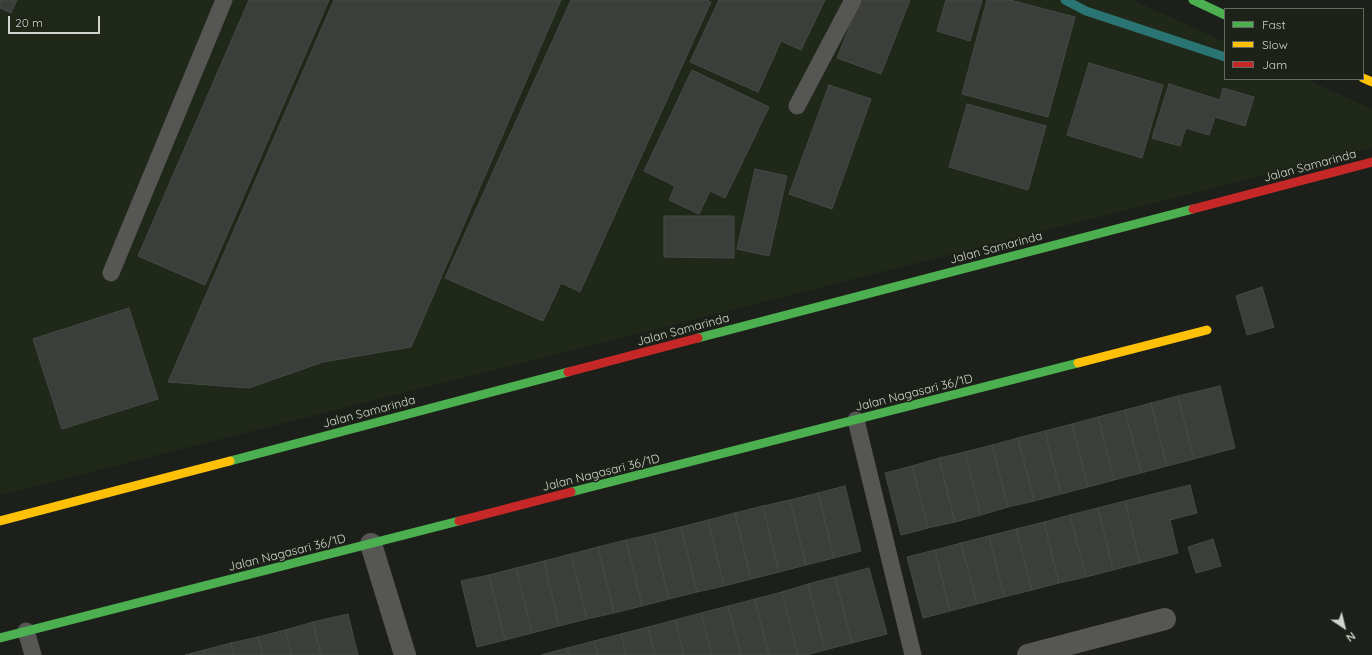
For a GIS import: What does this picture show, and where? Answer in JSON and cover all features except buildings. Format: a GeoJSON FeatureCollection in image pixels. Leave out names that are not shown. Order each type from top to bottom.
{"type":"FeatureCollection","features":[{"type":"Feature","properties":{"kind":"street"},"geometry":{"type":"LineString","coordinates":[[1193,0],[1224,15]]}},
{"type":"Feature","properties":{"kind":"street","name":"Jalan Samarinda"},"geometry":{"type":"LineString","coordinates":[[0,520],[1372,162]]}},
{"type":"Feature","properties":{"kind":"street","name":"Jalan Nagasari 36/1D"},"geometry":{"type":"LineString","coordinates":[[0,638],[1207,330]]}},
{"type":"Feature","properties":{"kind":"street"},"geometry":{"type":"LineString","coordinates":[[371,544],[405,655]]}},
{"type":"Feature","properties":{"kind":"street"},"geometry":{"type":"LineString","coordinates":[[1028,655],[1165,619]]}},
{"type":"Feature","properties":{"kind":"lane"},"geometry":{"type":"LineString","coordinates":[[111,273],[224,0]]}},
{"type":"Feature","properties":{"kind":"lane"},"geometry":{"type":"LineString","coordinates":[[797,106],[853,0]]}},
{"type":"Feature","properties":{"kind":"lane"},"geometry":{"type":"LineString","coordinates":[[856,420],[913,655]]}},
{"type":"Feature","properties":{"kind":"lane"},"geometry":{"type":"LineString","coordinates":[[26,632],[33,655]]}},
{"type":"Feature","properties":{"kind":"shaded area"},"geometry":{"type":"Polygon","coordinates":[[[0,0],[1133,0],[1224,42],[1224,80],[1308,80],[1372,109],[1372,148],[0,495],[0,0]]]}},
{"type":"Feature","properties":{"kind":"waterway"},"geometry":{"type":"LineString","coordinates":[[1065,0],[1086,11],[1224,57]]}},
{"type":"Feature","properties":{"kind":"traffic: fast"},"geometry":{"type":"LineString","coordinates":[[1193,0],[1224,15]]}},
{"type":"Feature","properties":{"kind":"traffic: fast"},"geometry":{"type":"LineString","coordinates":[[698,338],[1193,209]]}},
{"type":"Feature","properties":{"kind":"traffic: fast"},"geometry":{"type":"LineString","coordinates":[[571,492],[1078,363]]}},
{"type":"Feature","properties":{"kind":"traffic: fast"},"geometry":{"type":"LineString","coordinates":[[230,461],[568,372]]}},
{"type":"Feature","properties":{"kind":"traffic: fast"},"geometry":{"type":"LineString","coordinates":[[0,638],[459,521]]}},
{"type":"Feature","properties":{"kind":"traffic: slow"},"geometry":{"type":"LineString","coordinates":[[1364,78],[1372,82]]}},
{"type":"Feature","properties":{"kind":"traffic: slow"},"geometry":{"type":"LineString","coordinates":[[1078,363],[1207,330]]}},
{"type":"Feature","properties":{"kind":"traffic: slow"},"geometry":{"type":"LineString","coordinates":[[0,521],[230,461]]}},
{"type":"Feature","properties":{"kind":"traffic: jam"},"geometry":{"type":"LineString","coordinates":[[1193,209],[1372,162]]}},
{"type":"Feature","properties":{"kind":"traffic: jam"},"geometry":{"type":"LineString","coordinates":[[568,372],[698,338]]}},
{"type":"Feature","properties":{"kind":"traffic: jam"},"geometry":{"type":"LineString","coordinates":[[459,521],[571,492]]}}]}
